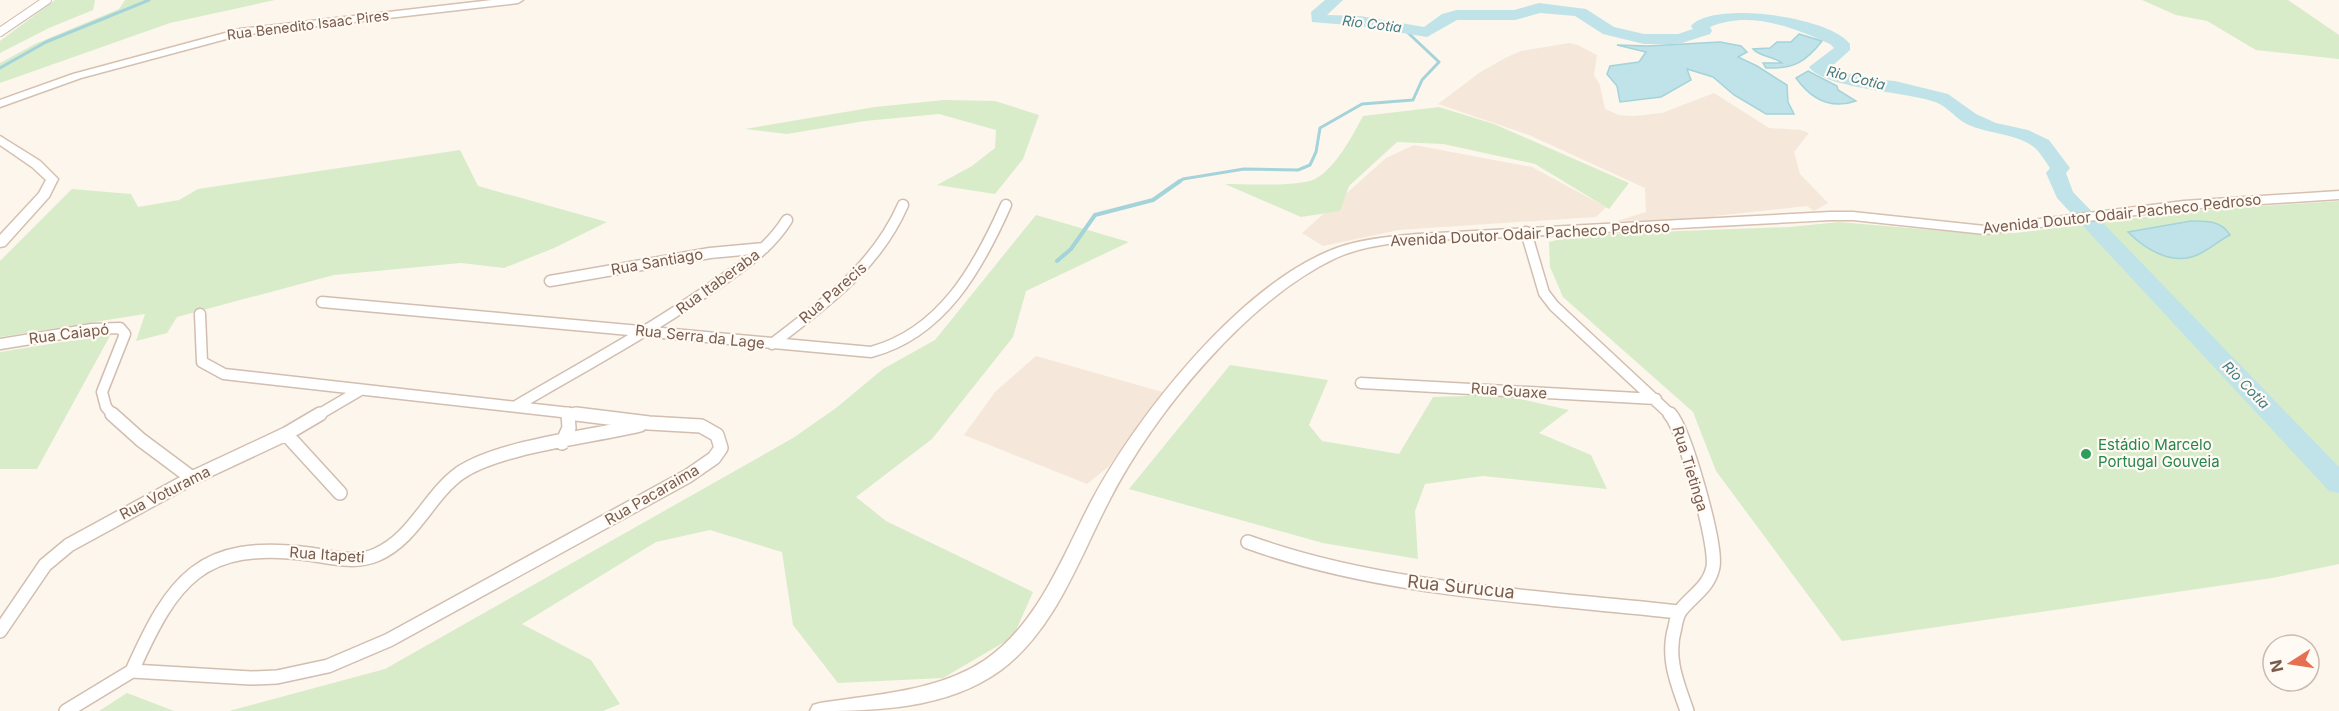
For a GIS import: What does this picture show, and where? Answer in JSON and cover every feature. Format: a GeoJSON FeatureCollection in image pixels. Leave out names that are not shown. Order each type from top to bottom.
{"type":"FeatureCollection","features":[{"type":"Feature","properties":{"kind":"main road","name":"Rua Benedito Isaac Pires"},"geometry":{"type":"LineString","coordinates":[[0,104],[77,76],[240,32],[518,0]]}},
{"type":"Feature","properties":{"kind":"main road"},"geometry":{"type":"LineString","coordinates":[[0,140],[36,164],[52,178],[51,186],[45,194],[0,243]]}},
{"type":"Feature","properties":{"kind":"main road","name":"Avenida Doutor Odair Pacheco Pedroso"},"geometry":{"type":"LineString","coordinates":[[820,711],[945,688],[992,665],[1018,644],[1038,619],[1064,578],[1102,497],[1124,460],[1165,403],[1244,316],[1294,277],[1334,254],[1380,242],[1830,216],[1853,216],[1985,230],[2184,205],[2339,195]]}},
{"type":"Feature","properties":{"kind":"street"},"geometry":{"type":"LineString","coordinates":[[1,31],[47,0]]}},
{"type":"Feature","properties":{"kind":"street","name":"Rua Parecis"},"geometry":{"type":"LineString","coordinates":[[772,344],[843,288],[866,265],[890,233],[903,205]]}},
{"type":"Feature","properties":{"kind":"street","name":"Rua Serra da Lage"},"geometry":{"type":"LineString","coordinates":[[322,302],[871,352],[900,345],[934,316],[976,269],[1006,206]]}},
{"type":"Feature","properties":{"kind":"street","name":"Rua Itaberaba"},"geometry":{"type":"LineString","coordinates":[[516,406],[646,331],[699,297],[764,248],[787,220]]}},
{"type":"Feature","properties":{"kind":"street","name":"Rua Tietinga"},"geometry":{"type":"LineString","coordinates":[[1526,232],[1544,293],[1554,306],[1656,399],[1679,427],[1713,547],[1713,566],[1706,585],[1679,612],[1670,645],[1672,668],[1687,711]]}},
{"type":"Feature","properties":{"kind":"street","name":"Rua Santiago"},"geometry":{"type":"LineString","coordinates":[[550,281],[710,253],[764,248]]}},
{"type":"Feature","properties":{"kind":"street","name":"Rua Pacaraima"},"geometry":{"type":"LineString","coordinates":[[132,671],[251,678],[277,677],[328,666],[389,640],[688,476],[714,458],[721,448],[717,435],[701,426],[649,423],[224,374],[210,369],[202,362],[199,351],[200,314]]}},
{"type":"Feature","properties":{"kind":"street","name":"Rua Caiapó"},"geometry":{"type":"LineString","coordinates":[[0,344],[92,329],[120,328],[125,334],[103,389],[102,399],[105,408],[128,429],[192,477]]}},
{"type":"Feature","properties":{"kind":"street","name":"Rua Guaxe"},"geometry":{"type":"LineString","coordinates":[[1361,383],[1656,399]]}},
{"type":"Feature","properties":{"kind":"street","name":"Rua Voturama"},"geometry":{"type":"LineString","coordinates":[[0,631],[45,566],[58,552],[88,533],[192,477],[286,434],[359,391]]}},
{"type":"Feature","properties":{"kind":"street"},"geometry":{"type":"LineString","coordinates":[[562,443],[569,428],[568,413]]}},
{"type":"Feature","properties":{"kind":"street","name":"Rua Itapeti"},"geometry":{"type":"LineString","coordinates":[[132,671],[145,642],[183,582],[215,559],[247,550],[359,560],[376,557],[395,544],[432,500],[470,467],[504,455],[649,423]]}},
{"type":"Feature","properties":{"kind":"street"},"geometry":{"type":"LineString","coordinates":[[286,434],[340,494]]}},
{"type":"Feature","properties":{"kind":"street","name":"Rua Surucua"},"geometry":{"type":"LineString","coordinates":[[1248,542],[1304,562],[1375,578],[1679,612]]}},
{"type":"Feature","properties":{"kind":"street"},"geometry":{"type":"LineString","coordinates":[[66,711],[132,671]]}},
{"type":"Feature","properties":{"kind":"shaded area"},"geometry":{"type":"Polygon","coordinates":[[[1569,43],[1597,55],[1594,75],[1600,85],[1605,109],[1619,115],[1662,113],[1714,93],[1769,128],[1801,130],[1809,133],[1794,152],[1800,174],[1828,203],[1814,211],[1807,206],[1715,216],[1717,219],[1617,221],[1646,212],[1645,188],[1529,135],[1438,104],[1479,73],[1505,58],[1521,51],[1569,43]]]}},
{"type":"Feature","properties":{"kind":"shaded area"},"geometry":{"type":"Polygon","coordinates":[[[1414,145],[1532,167],[1606,207],[1596,217],[1399,230],[1323,246],[1302,233],[1386,158],[1414,145]]]}},
{"type":"Feature","properties":{"kind":"shaded area"},"geometry":{"type":"Polygon","coordinates":[[[1036,356],[1166,393],[1108,467],[1087,484],[964,435],[995,392],[1036,356]]]}},
{"type":"Feature","properties":{"kind":"green space"},"geometry":{"type":"Polygon","coordinates":[[[55,0],[95,0],[93,10],[49,28],[0,53],[0,41],[55,0]]]}},
{"type":"Feature","properties":{"kind":"green space"},"geometry":{"type":"Polygon","coordinates":[[[125,0],[275,0],[170,23],[0,83],[0,63],[35,44],[119,9],[125,0]]]}},
{"type":"Feature","properties":{"kind":"green space"},"geometry":{"type":"Polygon","coordinates":[[[2142,0],[2288,0],[2339,35],[2339,59],[2256,50],[2207,21],[2176,15],[2142,0]]]}},
{"type":"Feature","properties":{"kind":"green space"},"geometry":{"type":"Polygon","coordinates":[[[944,100],[995,101],[1039,115],[1023,159],[995,194],[937,185],[972,166],[995,148],[996,130],[939,114],[865,121],[787,134],[745,129],[875,107],[944,100]]]}},
{"type":"Feature","properties":{"kind":"green space"},"geometry":{"type":"Polygon","coordinates":[[[1439,107],[1494,124],[1629,183],[1609,209],[1535,164],[1443,144],[1397,142],[1349,186],[1340,211],[1301,217],[1225,184],[1258,185],[1307,182],[1330,168],[1349,142],[1363,116],[1439,107]]]}},
{"type":"Feature","properties":{"kind":"green space"},"geometry":{"type":"Polygon","coordinates":[[[460,150],[478,186],[607,222],[554,248],[504,268],[461,263],[334,275],[177,317],[167,333],[136,341],[145,314],[0,337],[0,261],[72,189],[131,194],[138,207],[179,200],[198,189],[460,150]]]}},
{"type":"Feature","properties":{"kind":"green space"},"geometry":{"type":"Polygon","coordinates":[[[2339,201],[2339,564],[2272,578],[1842,641],[1716,471],[1693,412],[1563,297],[1550,267],[1549,242],[1576,235],[1790,227],[1839,222],[1979,234],[2015,233],[2201,210],[2339,201]]]}},
{"type":"Feature","properties":{"kind":"green space"},"geometry":{"type":"Polygon","coordinates":[[[1036,215],[1129,242],[1026,291],[1013,337],[932,439],[856,497],[886,521],[1033,592],[1013,637],[943,678],[838,683],[793,625],[782,552],[710,530],[656,542],[522,624],[591,660],[620,704],[603,711],[229,711],[385,669],[793,438],[836,408],[883,369],[935,340],[1036,215]]]}},
{"type":"Feature","properties":{"kind":"green space"},"geometry":{"type":"Polygon","coordinates":[[[111,334],[37,469],[0,469],[0,352],[111,334]]]}},
{"type":"Feature","properties":{"kind":"green space"},"geometry":{"type":"Polygon","coordinates":[[[1230,365],[1328,380],[1309,425],[1322,441],[1399,454],[1433,397],[1503,395],[1569,410],[1539,433],[1591,455],[1607,489],[1483,476],[1425,484],[1415,511],[1418,559],[1323,543],[1129,489],[1230,365]]]}},
{"type":"Feature","properties":{"kind":"green space"},"geometry":{"type":"Polygon","coordinates":[[[127,693],[174,711],[99,711],[127,693]]]}},
{"type":"Feature","properties":{"kind":"water"},"geometry":{"type":"Polygon","coordinates":[[[1799,34],[1822,41],[1810,55],[1791,66],[1766,68],[1763,63],[1782,63],[1759,54],[1753,49],[1770,48],[1777,42],[1791,42],[1799,34]]]}},
{"type":"Feature","properties":{"kind":"water"},"geometry":{"type":"Polygon","coordinates":[[[1720,42],[1741,46],[1747,52],[1738,57],[1787,85],[1788,102],[1794,114],[1766,114],[1734,95],[1713,77],[1687,69],[1691,80],[1661,97],[1620,102],[1617,86],[1607,74],[1610,66],[1639,62],[1646,52],[1617,45],[1647,46],[1720,42]]]}},
{"type":"Feature","properties":{"kind":"water"},"geometry":{"type":"Polygon","coordinates":[[[1808,71],[1837,86],[1838,90],[1856,101],[1838,104],[1815,97],[1796,78],[1808,71]]]}},
{"type":"Feature","properties":{"kind":"water"},"geometry":{"type":"Polygon","coordinates":[[[2191,221],[2208,221],[2218,224],[2230,235],[2197,255],[2178,258],[2151,250],[2128,232],[2191,221]]]}},
{"type":"Feature","properties":{"kind":"waterway"},"geometry":{"type":"LineString","coordinates":[[0,68],[46,42],[149,0]]}},
{"type":"Feature","properties":{"kind":"waterway","name":"Rio Cotia"},"geometry":{"type":"LineString","coordinates":[[1335,0],[1319,12],[1318,19],[1360,21],[1427,32],[1448,17],[1457,15],[1515,15],[1539,8],[1580,12],[1609,31],[1644,39],[1679,39],[1704,31],[1699,26],[1715,19],[1750,16],[1804,27],[1836,40],[1842,44],[1842,50],[1818,67],[1824,72],[1860,83],[1895,86],[1942,98],[1970,118],[1991,128],[2021,134],[2042,144],[2060,168],[2056,173],[2064,194],[2339,484]]}},
{"type":"Feature","properties":{"kind":"waterway"},"geometry":{"type":"LineString","coordinates":[[1178,183],[1183,179],[1244,169],[1298,170],[1310,165],[1316,152],[1320,128],[1362,104],[1413,100],[1422,80],[1439,62],[1404,29]]}},
{"type":"Feature","properties":{"kind":"waterway"},"geometry":{"type":"LineString","coordinates":[[1057,261],[1071,249],[1095,215],[1153,200],[1180,181]]}},
{"type":"Feature","properties":{"kind":"place","name":"Estádio Marcelo Portugal Gouveia"},"geometry":{"type":"Point","coordinates":[2086,454]}}]}
